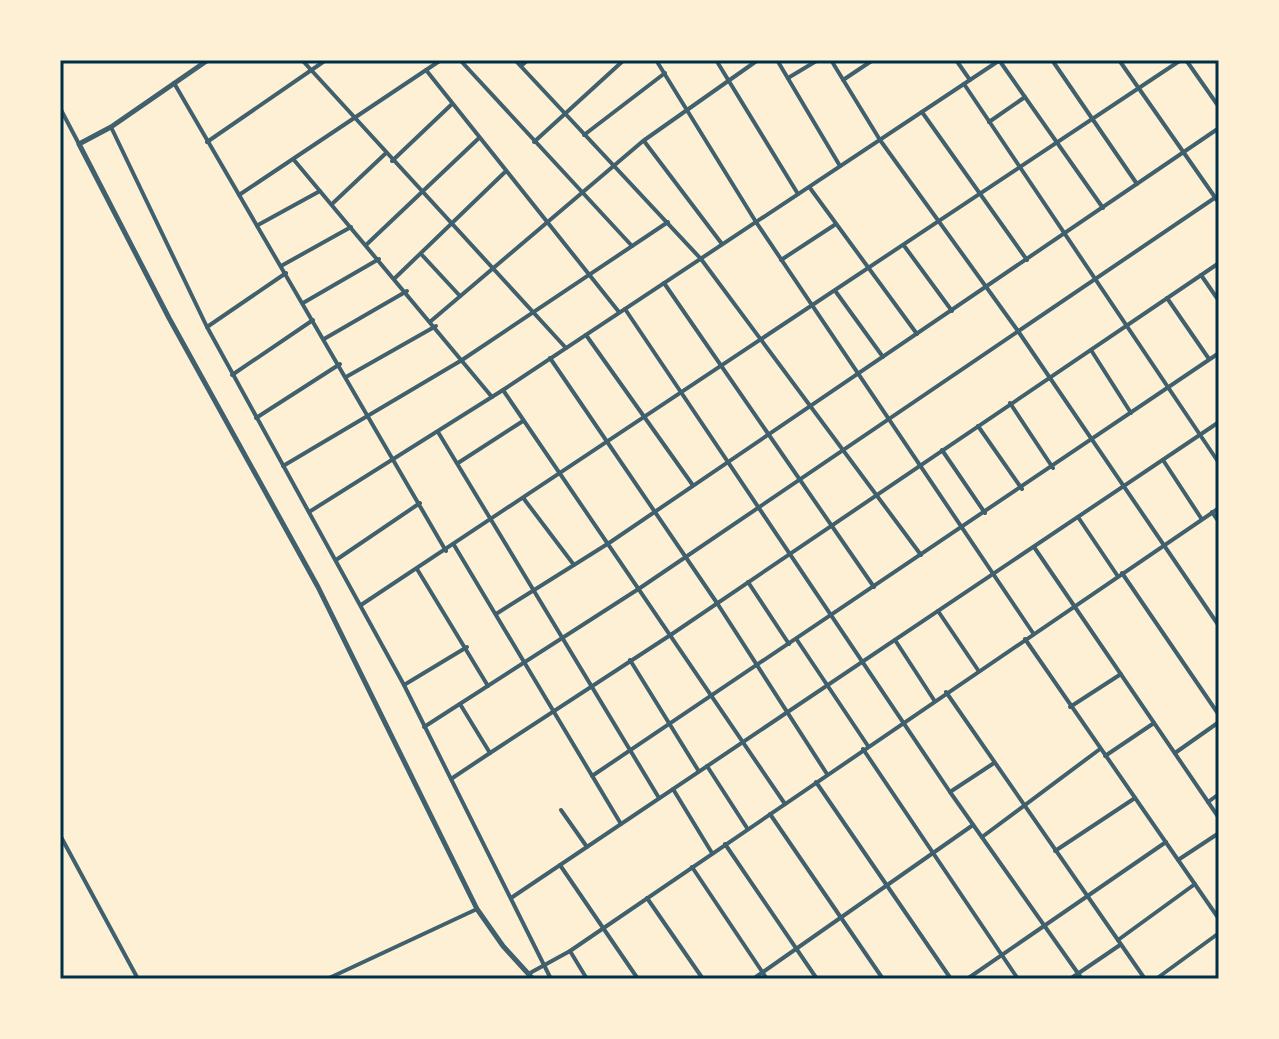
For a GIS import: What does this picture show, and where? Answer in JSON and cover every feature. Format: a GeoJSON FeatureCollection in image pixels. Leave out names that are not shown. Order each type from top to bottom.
{"type":"FeatureCollection","features":[{"type":"Feature","properties":{"kind":"street"},"geometry":{"type":"LineString","coordinates":[[79,144],[111,127],[197,63],[208,60]]}},
{"type":"Feature","properties":{"kind":"street"},"geometry":{"type":"LineString","coordinates":[[302,60],[566,348]]}},
{"type":"Feature","properties":{"kind":"street"},"geometry":{"type":"LineString","coordinates":[[207,142],[326,60]]}},
{"type":"Feature","properties":{"kind":"street"},"geometry":{"type":"LineString","coordinates":[[239,195],[441,60]]}},
{"type":"Feature","properties":{"kind":"street"},"geometry":{"type":"LineString","coordinates":[[460,60],[632,246]]}},
{"type":"Feature","properties":{"kind":"street"},"geometry":{"type":"LineString","coordinates":[[515,60],[701,259],[812,404],[922,556]]}},
{"type":"Feature","properties":{"kind":"street"},"geometry":{"type":"LineString","coordinates":[[521,66],[528,60]]}},
{"type":"Feature","properties":{"kind":"street"},"geometry":{"type":"LineString","coordinates":[[534,142],[624,60]]}},
{"type":"Feature","properties":{"kind":"street"},"geometry":{"type":"LineString","coordinates":[[656,60],[781,260],[1033,633]]}},
{"type":"Feature","properties":{"kind":"street"},"geometry":{"type":"LineString","coordinates":[[716,60],[798,194]]}},
{"type":"Feature","properties":{"kind":"street"},"geometry":{"type":"LineString","coordinates":[[431,321],[643,141],[758,60]]}},
{"type":"Feature","properties":{"kind":"street"},"geometry":{"type":"LineString","coordinates":[[777,60],[840,166]]}},
{"type":"Feature","properties":{"kind":"street"},"geometry":{"type":"LineString","coordinates":[[788,78],[818,60]]}},
{"type":"Feature","properties":{"kind":"street"},"geometry":{"type":"LineString","coordinates":[[831,60],[880,140],[1018,331],[1219,626]]}},
{"type":"Feature","properties":{"kind":"street"},"geometry":{"type":"LineString","coordinates":[[843,80],[873,60]]}},
{"type":"Feature","properties":{"kind":"street"},"geometry":{"type":"LineString","coordinates":[[956,60],[970,80]]}},
{"type":"Feature","properties":{"kind":"street"},"geometry":{"type":"LineString","coordinates":[[309,512],[503,390],[1000,60],[1103,208]]}},
{"type":"Feature","properties":{"kind":"street"},"geometry":{"type":"LineString","coordinates":[[1052,60],[1137,184]]}},
{"type":"Feature","properties":{"kind":"street"},"geometry":{"type":"LineString","coordinates":[[424,727],[640,588],[1218,198],[1182,154],[1119,60]]}},
{"type":"Feature","properties":{"kind":"street"},"geometry":{"type":"LineString","coordinates":[[361,605],[1184,60],[1219,107]]}},
{"type":"Feature","properties":{"kind":"street"},"geometry":{"type":"LineString","coordinates":[[426,70],[505,172],[622,310],[950,792],[1082,979]]}},
{"type":"Feature","properties":{"kind":"street"},"geometry":{"type":"LineString","coordinates":[[584,135],[665,73]]}},
{"type":"Feature","properties":{"kind":"street"},"geometry":{"type":"LineString","coordinates":[[174,83],[446,551]]}},
{"type":"Feature","properties":{"kind":"street"},"geometry":{"type":"LineString","coordinates":[[964,84],[1219,463]]}},
{"type":"Feature","properties":{"kind":"street"},"geometry":{"type":"LineString","coordinates":[[989,122],[1025,97]]}},
{"type":"Feature","properties":{"kind":"street"},"geometry":{"type":"LineString","coordinates":[[392,161],[452,104]]}},
{"type":"Feature","properties":{"kind":"street"},"geometry":{"type":"LineString","coordinates":[[60,108],[169,318],[318,587],[477,909],[503,946],[532,976],[1219,508]]}},
{"type":"Feature","properties":{"kind":"street"},"geometry":{"type":"LineString","coordinates":[[922,112],[1027,260]]}},
{"type":"Feature","properties":{"kind":"street"},"geometry":{"type":"LineString","coordinates":[[111,127],[207,327],[404,685],[551,979]]}},
{"type":"Feature","properties":{"kind":"street"},"geometry":{"type":"LineString","coordinates":[[496,614],[609,543],[726,460],[952,311],[1219,128]]}},
{"type":"Feature","properties":{"kind":"street"},"geometry":{"type":"LineString","coordinates":[[366,245],[479,138]]}},
{"type":"Feature","properties":{"kind":"street"},"geometry":{"type":"LineString","coordinates":[[643,141],[722,244]]}},
{"type":"Feature","properties":{"kind":"street"},"geometry":{"type":"LineString","coordinates":[[332,204],[385,154]]}},
{"type":"Feature","properties":{"kind":"street"},"geometry":{"type":"LineString","coordinates":[[294,160],[407,291],[492,397]]}},
{"type":"Feature","properties":{"kind":"street"},"geometry":{"type":"LineString","coordinates":[[395,278],[505,172]]}},
{"type":"Feature","properties":{"kind":"street"},"geometry":{"type":"LineString","coordinates":[[809,187],[917,334]]}},
{"type":"Feature","properties":{"kind":"street"},"geometry":{"type":"LineString","coordinates":[[258,225],[320,191]]}},
{"type":"Feature","properties":{"kind":"street"},"geometry":{"type":"LineString","coordinates":[[283,466],[367,413],[462,360],[668,222]]}},
{"type":"Feature","properties":{"kind":"street"},"geometry":{"type":"LineString","coordinates":[[781,260],[836,223]]}},
{"type":"Feature","properties":{"kind":"street"},"geometry":{"type":"LineString","coordinates":[[281,266],[351,227]]}},
{"type":"Feature","properties":{"kind":"street"},"geometry":{"type":"LineString","coordinates":[[905,247],[952,311]]}},
{"type":"Feature","properties":{"kind":"street"},"geometry":{"type":"LineString","coordinates":[[420,253],[460,296]]}},
{"type":"Feature","properties":{"kind":"street"},"geometry":{"type":"LineString","coordinates":[[303,303],[379,259]]}},
{"type":"Feature","properties":{"kind":"street"},"geometry":{"type":"LineString","coordinates":[[451,779],[672,634],[1219,263]]}},
{"type":"Feature","properties":{"kind":"street"},"geometry":{"type":"LineString","coordinates":[[207,327],[286,273]]}},
{"type":"Feature","properties":{"kind":"street"},"geometry":{"type":"LineString","coordinates":[[1201,275],[1219,301]]}},
{"type":"Feature","properties":{"kind":"street"},"geometry":{"type":"LineString","coordinates":[[664,283],[874,587]]}},
{"type":"Feature","properties":{"kind":"street"},"geometry":{"type":"LineString","coordinates":[[324,339],[407,291]]}},
{"type":"Feature","properties":{"kind":"street"},"geometry":{"type":"LineString","coordinates":[[836,292],[883,357]]}},
{"type":"Feature","properties":{"kind":"street"},"geometry":{"type":"LineString","coordinates":[[1167,298],[1210,359]]}},
{"type":"Feature","properties":{"kind":"street"},"geometry":{"type":"LineString","coordinates":[[232,375],[313,320]]}},
{"type":"Feature","properties":{"kind":"street"},"geometry":{"type":"LineString","coordinates":[[346,377],[436,326]]}},
{"type":"Feature","properties":{"kind":"street"},"geometry":{"type":"LineString","coordinates":[[586,335],[692,484]]}},
{"type":"Feature","properties":{"kind":"street"},"geometry":{"type":"LineString","coordinates":[[1091,350],[1131,413]]}},
{"type":"Feature","properties":{"kind":"street"},"geometry":{"type":"LineString","coordinates":[[592,776],[1022,489],[1219,353]]}},
{"type":"Feature","properties":{"kind":"street"},"geometry":{"type":"LineString","coordinates":[[550,358],[717,603],[827,774]]}},
{"type":"Feature","properties":{"kind":"street"},"geometry":{"type":"LineString","coordinates":[[256,418],[340,364]]}},
{"type":"Feature","properties":{"kind":"street"},"geometry":{"type":"LineString","coordinates":[[503,390],[785,804]]}},
{"type":"Feature","properties":{"kind":"street"},"geometry":{"type":"LineString","coordinates":[[1010,403],[1053,468]]}},
{"type":"Feature","properties":{"kind":"street"},"geometry":{"type":"LineString","coordinates":[[457,463],[523,421]]}},
{"type":"Feature","properties":{"kind":"street"},"geometry":{"type":"LineString","coordinates":[[511,898],[1219,422]]}},
{"type":"Feature","properties":{"kind":"street"},"geometry":{"type":"LineString","coordinates":[[978,426],[1022,489]]}},
{"type":"Feature","properties":{"kind":"street"},"geometry":{"type":"LineString","coordinates":[[438,432],[659,798]]}},
{"type":"Feature","properties":{"kind":"street"},"geometry":{"type":"LineString","coordinates":[[942,450],[985,513]]}},
{"type":"Feature","properties":{"kind":"street"},"geometry":{"type":"LineString","coordinates":[[1163,460],[1202,519]]}},
{"type":"Feature","properties":{"kind":"street"},"geometry":{"type":"LineString","coordinates":[[524,499],[574,565]]}},
{"type":"Feature","properties":{"kind":"street"},"geometry":{"type":"LineString","coordinates":[[335,560],[420,503]]}},
{"type":"Feature","properties":{"kind":"street"},"geometry":{"type":"LineString","coordinates":[[1212,512],[1219,522]]}},
{"type":"Feature","properties":{"kind":"street"},"geometry":{"type":"LineString","coordinates":[[1078,517],[1219,715]]}},
{"type":"Feature","properties":{"kind":"street"},"geometry":{"type":"LineString","coordinates":[[454,545],[621,824]]}},
{"type":"Feature","properties":{"kind":"street"},"geometry":{"type":"LineString","coordinates":[[1034,547],[1219,818]]}},
{"type":"Feature","properties":{"kind":"street"},"geometry":{"type":"LineString","coordinates":[[417,569],[488,686]]}},
{"type":"Feature","properties":{"kind":"street"},"geometry":{"type":"LineString","coordinates":[[748,582],[789,644]]}},
{"type":"Feature","properties":{"kind":"street"},"geometry":{"type":"LineString","coordinates":[[938,611],[978,670]]}},
{"type":"Feature","properties":{"kind":"street"},"geometry":{"type":"LineString","coordinates":[[1025,639],[1219,919]]}},
{"type":"Feature","properties":{"kind":"street"},"geometry":{"type":"LineString","coordinates":[[797,640],[933,854],[1018,979]]}},
{"type":"Feature","properties":{"kind":"street"},"geometry":{"type":"LineString","coordinates":[[895,640],[934,700]]}},
{"type":"Feature","properties":{"kind":"street"},"geometry":{"type":"LineString","coordinates":[[404,685],[467,647]]}},
{"type":"Feature","properties":{"kind":"street"},"geometry":{"type":"LineString","coordinates":[[630,660],[699,771]]}},
{"type":"Feature","properties":{"kind":"street"},"geometry":{"type":"LineString","coordinates":[[1070,707],[1121,674]]}},
{"type":"Feature","properties":{"kind":"street"},"geometry":{"type":"LineString","coordinates":[[946,692],[1145,979]]}},
{"type":"Feature","properties":{"kind":"street"},"geometry":{"type":"LineString","coordinates":[[460,704],[490,753]]}},
{"type":"Feature","properties":{"kind":"street"},"geometry":{"type":"LineString","coordinates":[[1175,753],[1219,722]]}},
{"type":"Feature","properties":{"kind":"street"},"geometry":{"type":"LineString","coordinates":[[1105,756],[1154,723]]}},
{"type":"Feature","properties":{"kind":"street"},"geometry":{"type":"LineString","coordinates":[[982,837],[1100,749]]}},
{"type":"Feature","properties":{"kind":"street"},"geometry":{"type":"LineString","coordinates":[[950,792],[994,763]]}},
{"type":"Feature","properties":{"kind":"street"},"geometry":{"type":"LineString","coordinates":[[707,766],[748,829]]}},
{"type":"Feature","properties":{"kind":"street"},"geometry":{"type":"LineString","coordinates":[[816,782],[951,979]]}},
{"type":"Feature","properties":{"kind":"street"},"geometry":{"type":"LineString","coordinates":[[673,789],[712,853]]}},
{"type":"Feature","properties":{"kind":"street"},"geometry":{"type":"LineString","coordinates":[[1208,802],[1219,794]]}},
{"type":"Feature","properties":{"kind":"street"},"geometry":{"type":"LineString","coordinates":[[1055,851],[1135,798]]}},
{"type":"Feature","properties":{"kind":"street"},"geometry":{"type":"LineString","coordinates":[[561,810],[587,847]]}},
{"type":"Feature","properties":{"kind":"street"},"geometry":{"type":"LineString","coordinates":[[770,814],[883,979]]}},
{"type":"Feature","properties":{"kind":"street"},"geometry":{"type":"LineString","coordinates":[[753,979],[973,825]]}},
{"type":"Feature","properties":{"kind":"street"},"geometry":{"type":"LineString","coordinates":[[1178,860],[1219,833]]}},
{"type":"Feature","properties":{"kind":"street"},"geometry":{"type":"LineString","coordinates":[[60,835],[138,979]]}},
{"type":"Feature","properties":{"kind":"street"},"geometry":{"type":"LineString","coordinates":[[967,979],[1166,842]]}},
{"type":"Feature","properties":{"kind":"street"},"geometry":{"type":"LineString","coordinates":[[725,844],[817,979]]}},
{"type":"Feature","properties":{"kind":"street"},"geometry":{"type":"LineString","coordinates":[[560,865],[638,979]]}},
{"type":"Feature","properties":{"kind":"street"},"geometry":{"type":"LineString","coordinates":[[692,867],[767,979]]}},
{"type":"Feature","properties":{"kind":"street"},"geometry":{"type":"LineString","coordinates":[[1070,979],[1195,884]]}},
{"type":"Feature","properties":{"kind":"street"},"geometry":{"type":"LineString","coordinates":[[647,898],[703,979]]}},
{"type":"Feature","properties":{"kind":"street"},"geometry":{"type":"LineString","coordinates":[[327,979],[477,909]]}},
{"type":"Feature","properties":{"kind":"street"},"geometry":{"type":"LineString","coordinates":[[1156,979],[1219,933]]}},
{"type":"Feature","properties":{"kind":"street"},"geometry":{"type":"LineString","coordinates":[[570,951],[587,979]]}}]}
